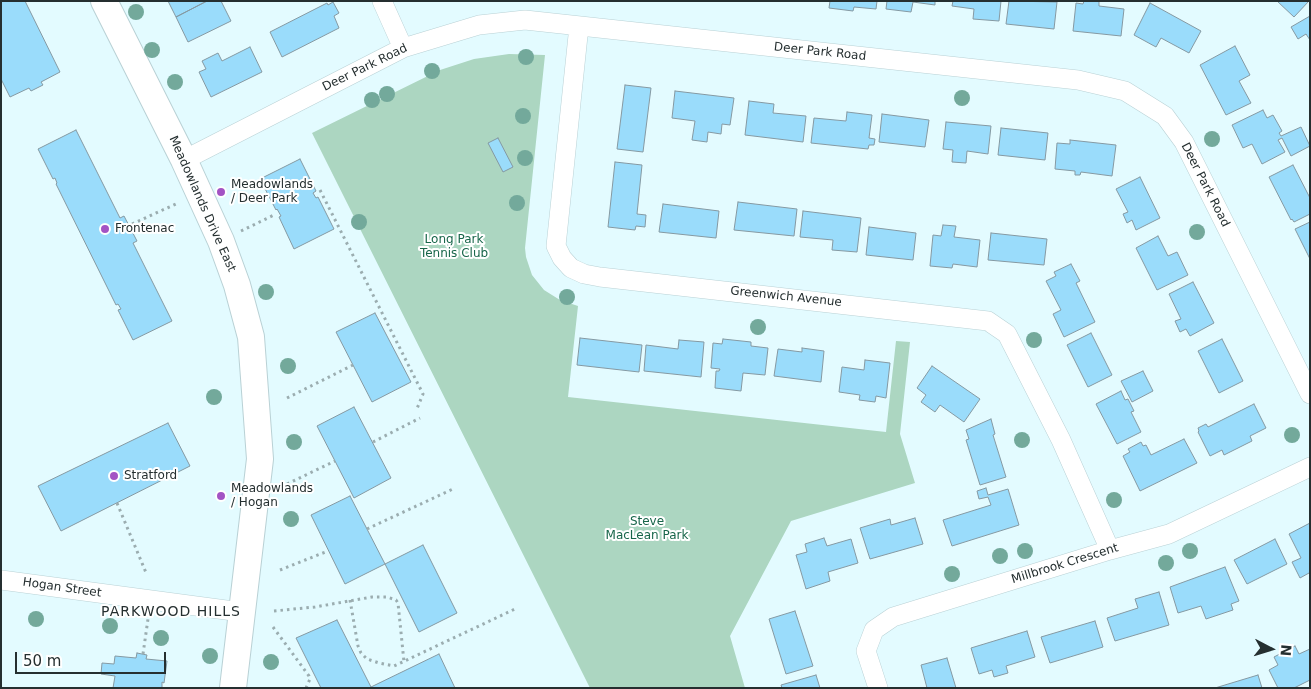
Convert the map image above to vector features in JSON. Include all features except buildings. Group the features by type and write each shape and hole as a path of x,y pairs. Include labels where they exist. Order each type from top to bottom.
{"main road":[{"name":"Meadowlands Drive East","path":"104,1 184,160 221,241 237,285 253,349 260,459 233,688"}],"street":[{"path":"382,1 403,48"},
{"name":"Deer Park Road","path":"184,160 403,48 479,25 524,20 1078,80 1125,91 1165,116 1184,142 1310,394"},
{"name":"Greenwich Avenue","path":"579,26 556,246 562,258 571,268 584,274 600,277 988,321 1007,334 1061,440 1110,550"},
{"name":"Millbrook Crescent","path":"878,688 866,651 874,630 894,617 1110,550 1169,534 1310,467"},
{"name":"Hogan Street","path":"1,580 241,612"}],"path":[{"path":"320,190 423,394 416,411"},
{"path":"132,224 179,202"},
{"path":"236,234 276,214"},
{"path":"287,398 353,366"},
{"path":"373,442 420,418"},
{"path":"287,484 335,461"},
{"path":"367,529 455,488"},
{"path":"117,503 146,575"},
{"path":"280,570 328,551"},
{"path":"274,612 350,600 381,597 396,600 404,662"},
{"path":"350,600 358,646 361,653 367,659 394,666 515,608"},
{"path":"143,654 151,601"},
{"path":"272,626 309,676 310,679 306,688"}],"green space":[{"name":"Steve MacLean Park","path":"509,54 545,55 525,248 532,275 544,290 560,300 578,306 568,397 886,432 896,341 910,342 900,434 915,483 791,521 730,636 745,688 590,688 312,133 440,70 474,59"}],"place":[{"name":"Meadowlands / Deer Park","path":"221,192"},
{"name":"Frontenac","path":"105,229"},
{"name":"Stratford","path":"114,476"},
{"name":"Meadowlands / Hogan","path":"221,496"}],"district":[{"name":"PARKWOOD HILLS","path":"171,612"}],"park label":[{"name":"Long Park Tennis Club","path":"454,247"}]}
